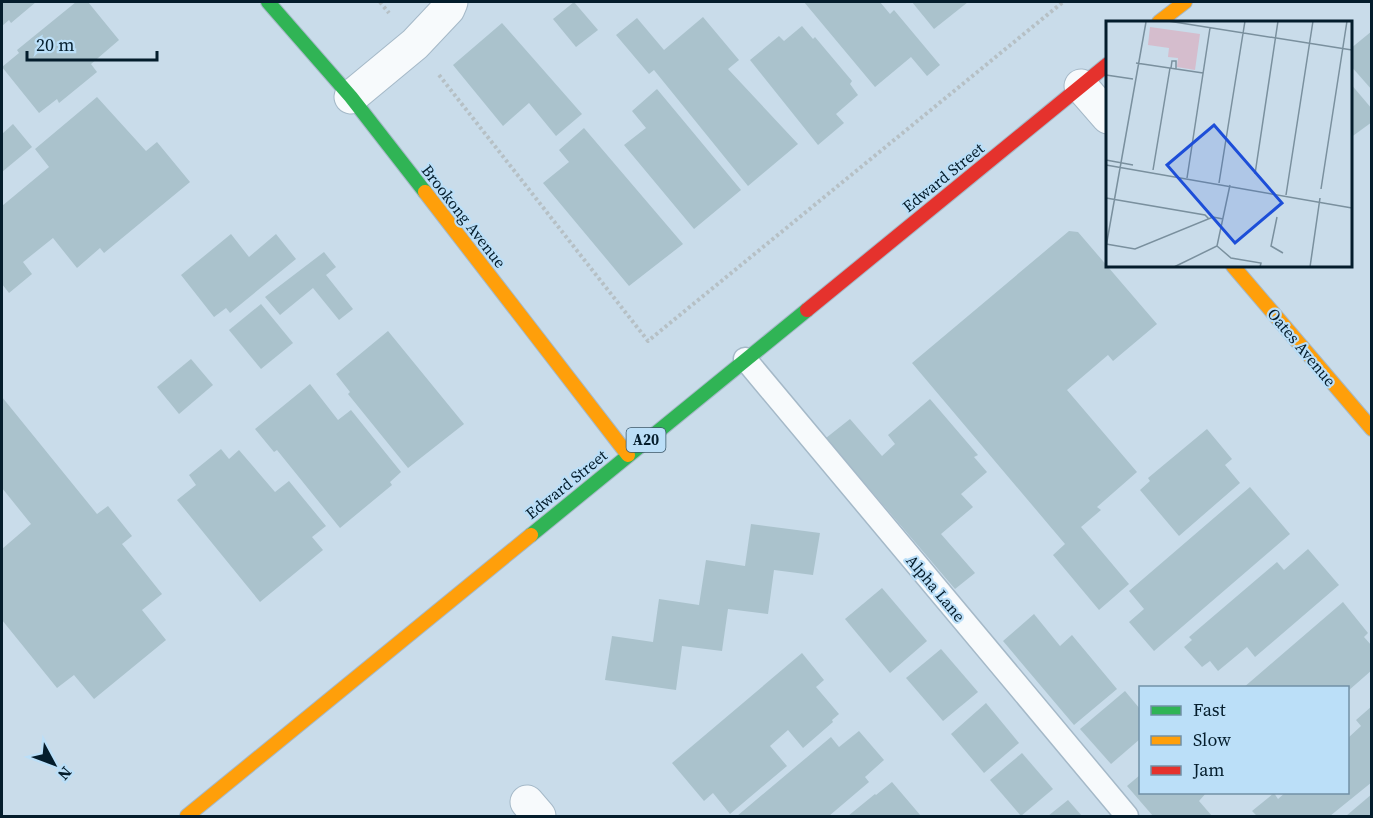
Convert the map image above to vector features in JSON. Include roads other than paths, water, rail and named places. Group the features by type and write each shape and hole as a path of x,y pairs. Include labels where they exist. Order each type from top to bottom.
{"main road":[{"name":"Brookong Avenue","path":"268,2 351,97 628,455"},
{"path":"1160,21 1184,2"},
{"name":"Edward Street","path":"187,816 1106,65"},
{"name":"Oates Avenue","path":"1234,267 1371,429"}],"street":[{"path":"351,97 414,44 448,9 451,2"},
{"path":"1081,86 1106,116"}],"lane":[{"name":"Alpha Lane","path":"745,359 1127,816"}]}
